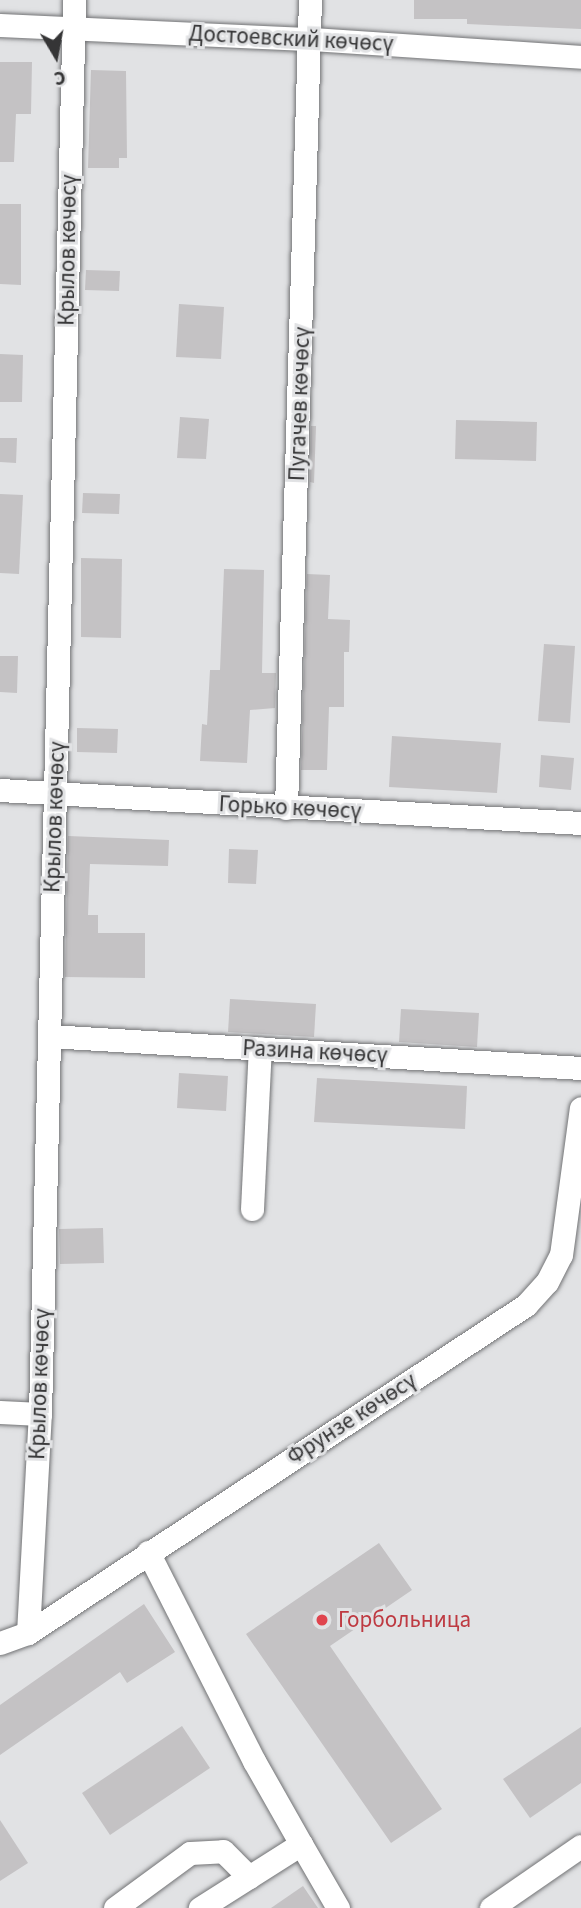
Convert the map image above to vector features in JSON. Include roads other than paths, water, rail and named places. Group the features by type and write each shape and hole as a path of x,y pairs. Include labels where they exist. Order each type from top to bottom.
{"street":[{"name":"Крылов көчөсү","path":"28,1633 40,1414 74,0"},
{"name":"Пугачев көчөсү","path":"286,808 312,39 310,0"},
{"name":"Достоевский көчөсү","path":"0,24 312,39 581,57"},
{"name":"Горько көчөсү","path":"0,790 581,823"},
{"name":"Разина көчөсү","path":"49,1036 581,1068"},
{"path":"252,1209 260,1048"},
{"name":"Фрунзе көчөсү","path":"0,1643 28,1633 526,1305 548,1282 561,1255 581,1108"},
{"path":"0,1412 40,1414"},
{"path":"148,1552 254,1762 338,1908"},
{"path":"200,1908 301,1844"},
{"path":"491,1908 581,1846"},
{"path":"115,1908 190,1853 223,1851 249,1877"}],"place":[{"name":"Горбольница","path":"322,1620"}]}
